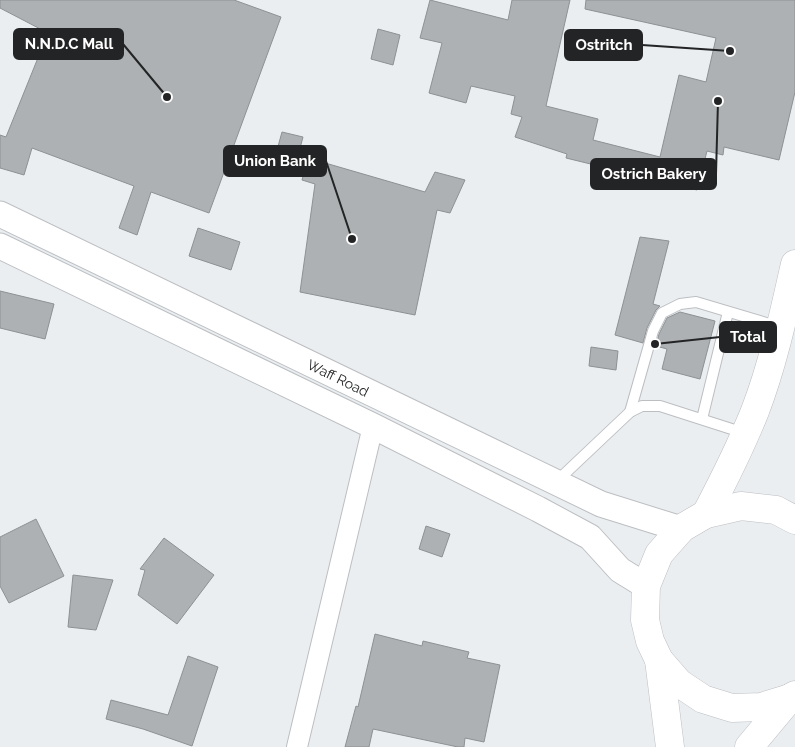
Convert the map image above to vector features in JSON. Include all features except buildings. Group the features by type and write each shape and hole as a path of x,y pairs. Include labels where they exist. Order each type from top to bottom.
{"main road":[{"path":"706,514 731,467 756,409 781,327 795,264"},
{"path":"792,697 761,707 732,708 703,699 679,683 659,660 650,641 645,620 646,586 659,554 681,529 706,514 741,506 776,510 795,520"},
{"path":"659,660 670,747"},
{"path":"748,747 792,697"}],"street":[{"name":"Waff Road","path":"0,214 601,504 681,529"},
{"name":"Waff Road","path":"0,246 373,426 538,509 590,537 620,570 646,586"},
{"path":"297,747 373,426"}],"lane":[{"path":"630,412 653,331 662,313 680,304 696,302 781,327"},
{"path":"702,419 728,312"},
{"path":"556,481 630,412 642,406 660,406 745,434"}],"place":[{"name":"Ostritch","path":"730,51"},
{"name":"N.N.D.C Mall","path":"167,97"},
{"name":"Ostrich Bakery","path":"718,101"},
{"name":"Union Bank","path":"352,239"},
{"name":"Total","path":"655,344"}]}
